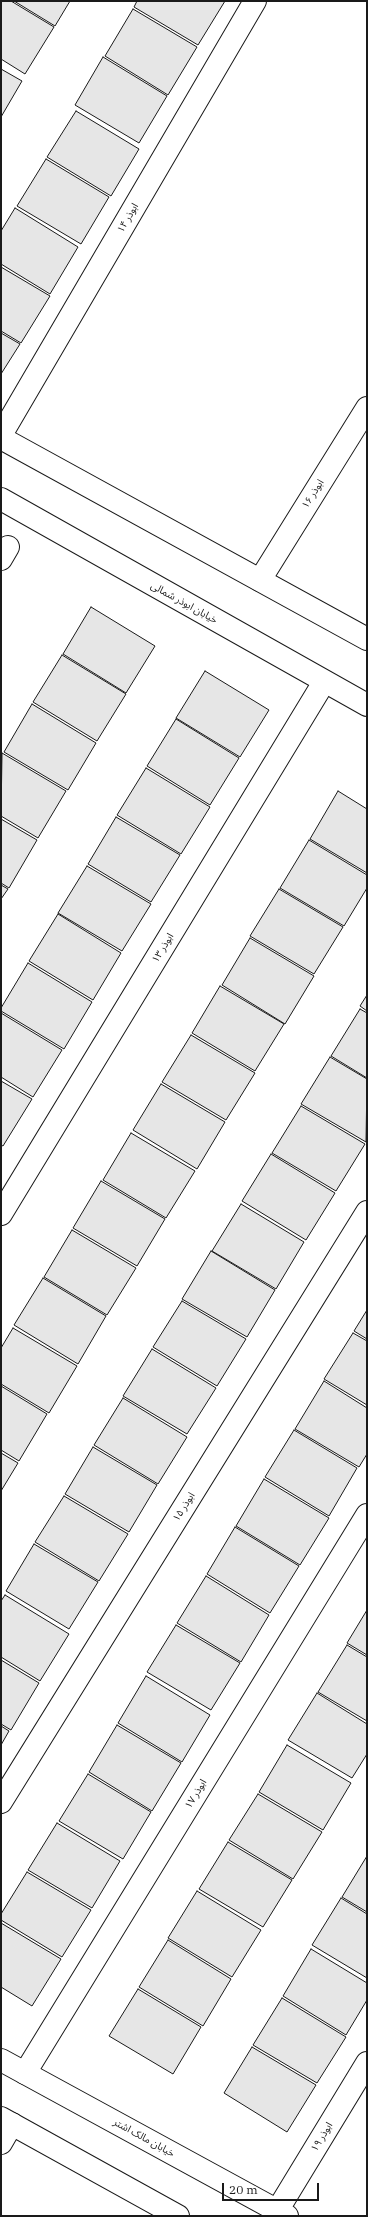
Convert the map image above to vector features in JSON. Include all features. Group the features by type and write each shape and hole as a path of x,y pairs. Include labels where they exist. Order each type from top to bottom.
{"street":[{"name":"ابوذر ۱۴","path":"1,435 256,1"},
{"name":"ابوذر ۱۶","path":"260,580 367,408"},
{"path":"1,438 367,639"},
{"name":"خیابان ابوذر شمالی","path":"1,499 367,705"},
{"name":"ابوذر ۱۳","path":"1,1214 324,682"},
{"name":"ابوذر ۱۵","path":"1,1802 367,1212"},
{"name":"ابوذر ۱۷","path":"25,2073 367,1515"},
{"name":"خیابان مالک اشتر","path":"1,2060 282,2213"},
{"name":"ابوذر ۱۹","path":"282,2213 367,2063"},
{"path":"1,2143 6,2121 178,2216"}],"building":[{"path":"1,1 11,1 54,27 25,74 1,59"},
{"path":"14,1 70,1 55,26"},
{"path":"137,1 225,1 198,45 134,7"},
{"path":"133,9 197,47 168,95 105,56"},
{"path":"103,57 167,96 139,143 75,105"},
{"path":"1,69 22,81 1,117"},
{"path":"76,111 139,149 111,196 47,157"},
{"path":"46,159 109,197 81,244 17,206"},
{"path":"15,208 78,247 50,294 1,264 1,231"},
{"path":"1,267 50,296 21,343 1,331"},
{"path":"1,333 20,344 1,374"},
{"path":"91,607 155,646 126,693 63,654"},
{"path":"62,655 126,694 97,741 33,702"},
{"path":"205,671 269,710 240,757 176,718"},
{"path":"32,704 96,743 68,790 4,752"},
{"path":"176,719 239,758 210,805 147,766"},
{"path":"2,753 66,791 38,838 1,816"},
{"path":"146,768 210,807 181,854 117,815"},
{"path":"338,791 367,809 367,873 310,839"},
{"path":"116,817 180,855 151,902 88,864"},
{"path":"1,819 37,840 9,888 1,883"},
{"path":"309,840 367,875 367,888 344,926 280,888"},
{"path":"87,866 151,904 122,951 58,913"},
{"path":"1,885 8,889 1,899"},
{"path":"279,889 343,927 314,974 250,936"},
{"path":"58,914 121,953 93,1000 29,961"},
{"path":"250,938 314,976 285,1024 222,985"},
{"path":"28,963 92,1002 64,1049 1,1011 1,1008"},
{"path":"220,986 284,1024 255,1071 192,1033"},
{"path":"367,995 367,1011 360,1006"},
{"path":"360,1009 367,1013 367,1078 331,1056"},
{"path":"1,1013 62,1050 33,1097 1,1077"},
{"path":"191,1035 255,1073 226,1120 162,1082"},
{"path":"330,1057 367,1079 366,1142 301,1104"},
{"path":"1,1081 32,1099 3,1146 1,1145"},
{"path":"161,1084 225,1122 197,1169 133,1130"},
{"path":"301,1106 365,1144 336,1191 272,1153"},
{"path":"131,1133 195,1171 166,1218 103,1180"},
{"path":"271,1154 335,1193 306,1240 242,1201"},
{"path":"101,1181 165,1219 137,1266 73,1228"},
{"path":"241,1204 304,1242 276,1289 212,1251"},
{"path":"72,1230 136,1268 107,1315 44,1277"},
{"path":"211,1251 275,1290 247,1337 182,1299"},
{"path":"43,1278 106,1316 78,1364 14,1325"},
{"path":"182,1301 246,1339 217,1386 153,1347"},
{"path":"367,1310 367,1339 354,1331"},
{"path":"13,1328 77,1366 49,1413 1,1384 1,1348"},
{"path":"353,1333 367,1341 367,1405 324,1379"},
{"path":"152,1349 216,1388 187,1434 123,1396"},
{"path":"324,1381 367,1408 367,1454 359,1467 295,1429"},
{"path":"1,1386 47,1414 19,1461 1,1450"},
{"path":"123,1398 187,1437 158,1484 94,1445"},
{"path":"294,1430 357,1468 329,1516 265,1477"},
{"path":"93,1447 157,1485 129,1532 65,1494"},
{"path":"1,1453 18,1463 1,1491"},
{"path":"264,1479 329,1518 300,1565 236,1526"},
{"path":"64,1496 128,1534 99,1581 35,1542"},
{"path":"235,1527 299,1566 270,1613 207,1574"},
{"path":"34,1544 98,1582 69,1629 6,1591"},
{"path":"206,1576 269,1615 241,1662 177,1623"},
{"path":"5,1595 69,1634 40,1681 1,1657 1,1601"},
{"path":"367,1610 367,1655 347,1643"},
{"path":"176,1625 240,1663 211,1710 147,1672"},
{"path":"347,1645 367,1657 367,1721 318,1692"},
{"path":"1,1660 39,1683 11,1730 1,1724"},
{"path":"146,1676 210,1715 182,1762 118,1723"},
{"path":"317,1693 367,1724 367,1754 352,1778 288,1740"},
{"path":"117,1725 181,1763 152,1811 89,1772"},
{"path":"1,1726 9,1731 1,1745"},
{"path":"287,1745 351,1783 323,1830 259,1792"},
{"path":"88,1774 151,1812 123,1859 59,1821"},
{"path":"258,1794 322,1832 293,1879 229,1840"},
{"path":"57,1823 120,1861 92,1908 28,1870"},
{"path":"228,1842 292,1880 263,1927 199,1889"},
{"path":"367,1856 367,1912 342,1897"},
{"path":"27,1872 91,1910 62,1957 1,1920 1,1914"},
{"path":"197,1891 261,1930 232,1977 168,1938"},
{"path":"341,1898 367,1914 367,1978 312,1945"},
{"path":"1,1923 61,1959 32,2006 1,1987"},
{"path":"168,1940 231,1979 203,2026 139,1987"},
{"path":"311,1949 367,1983 367,2000 346,2035 283,1996"},
{"path":"138,1989 201,2027 173,2074 109,2036"},
{"path":"282,1998 346,2037 317,2083 253,2045"},
{"path":"252,2047 316,2085 287,2132 224,2093"}]}
